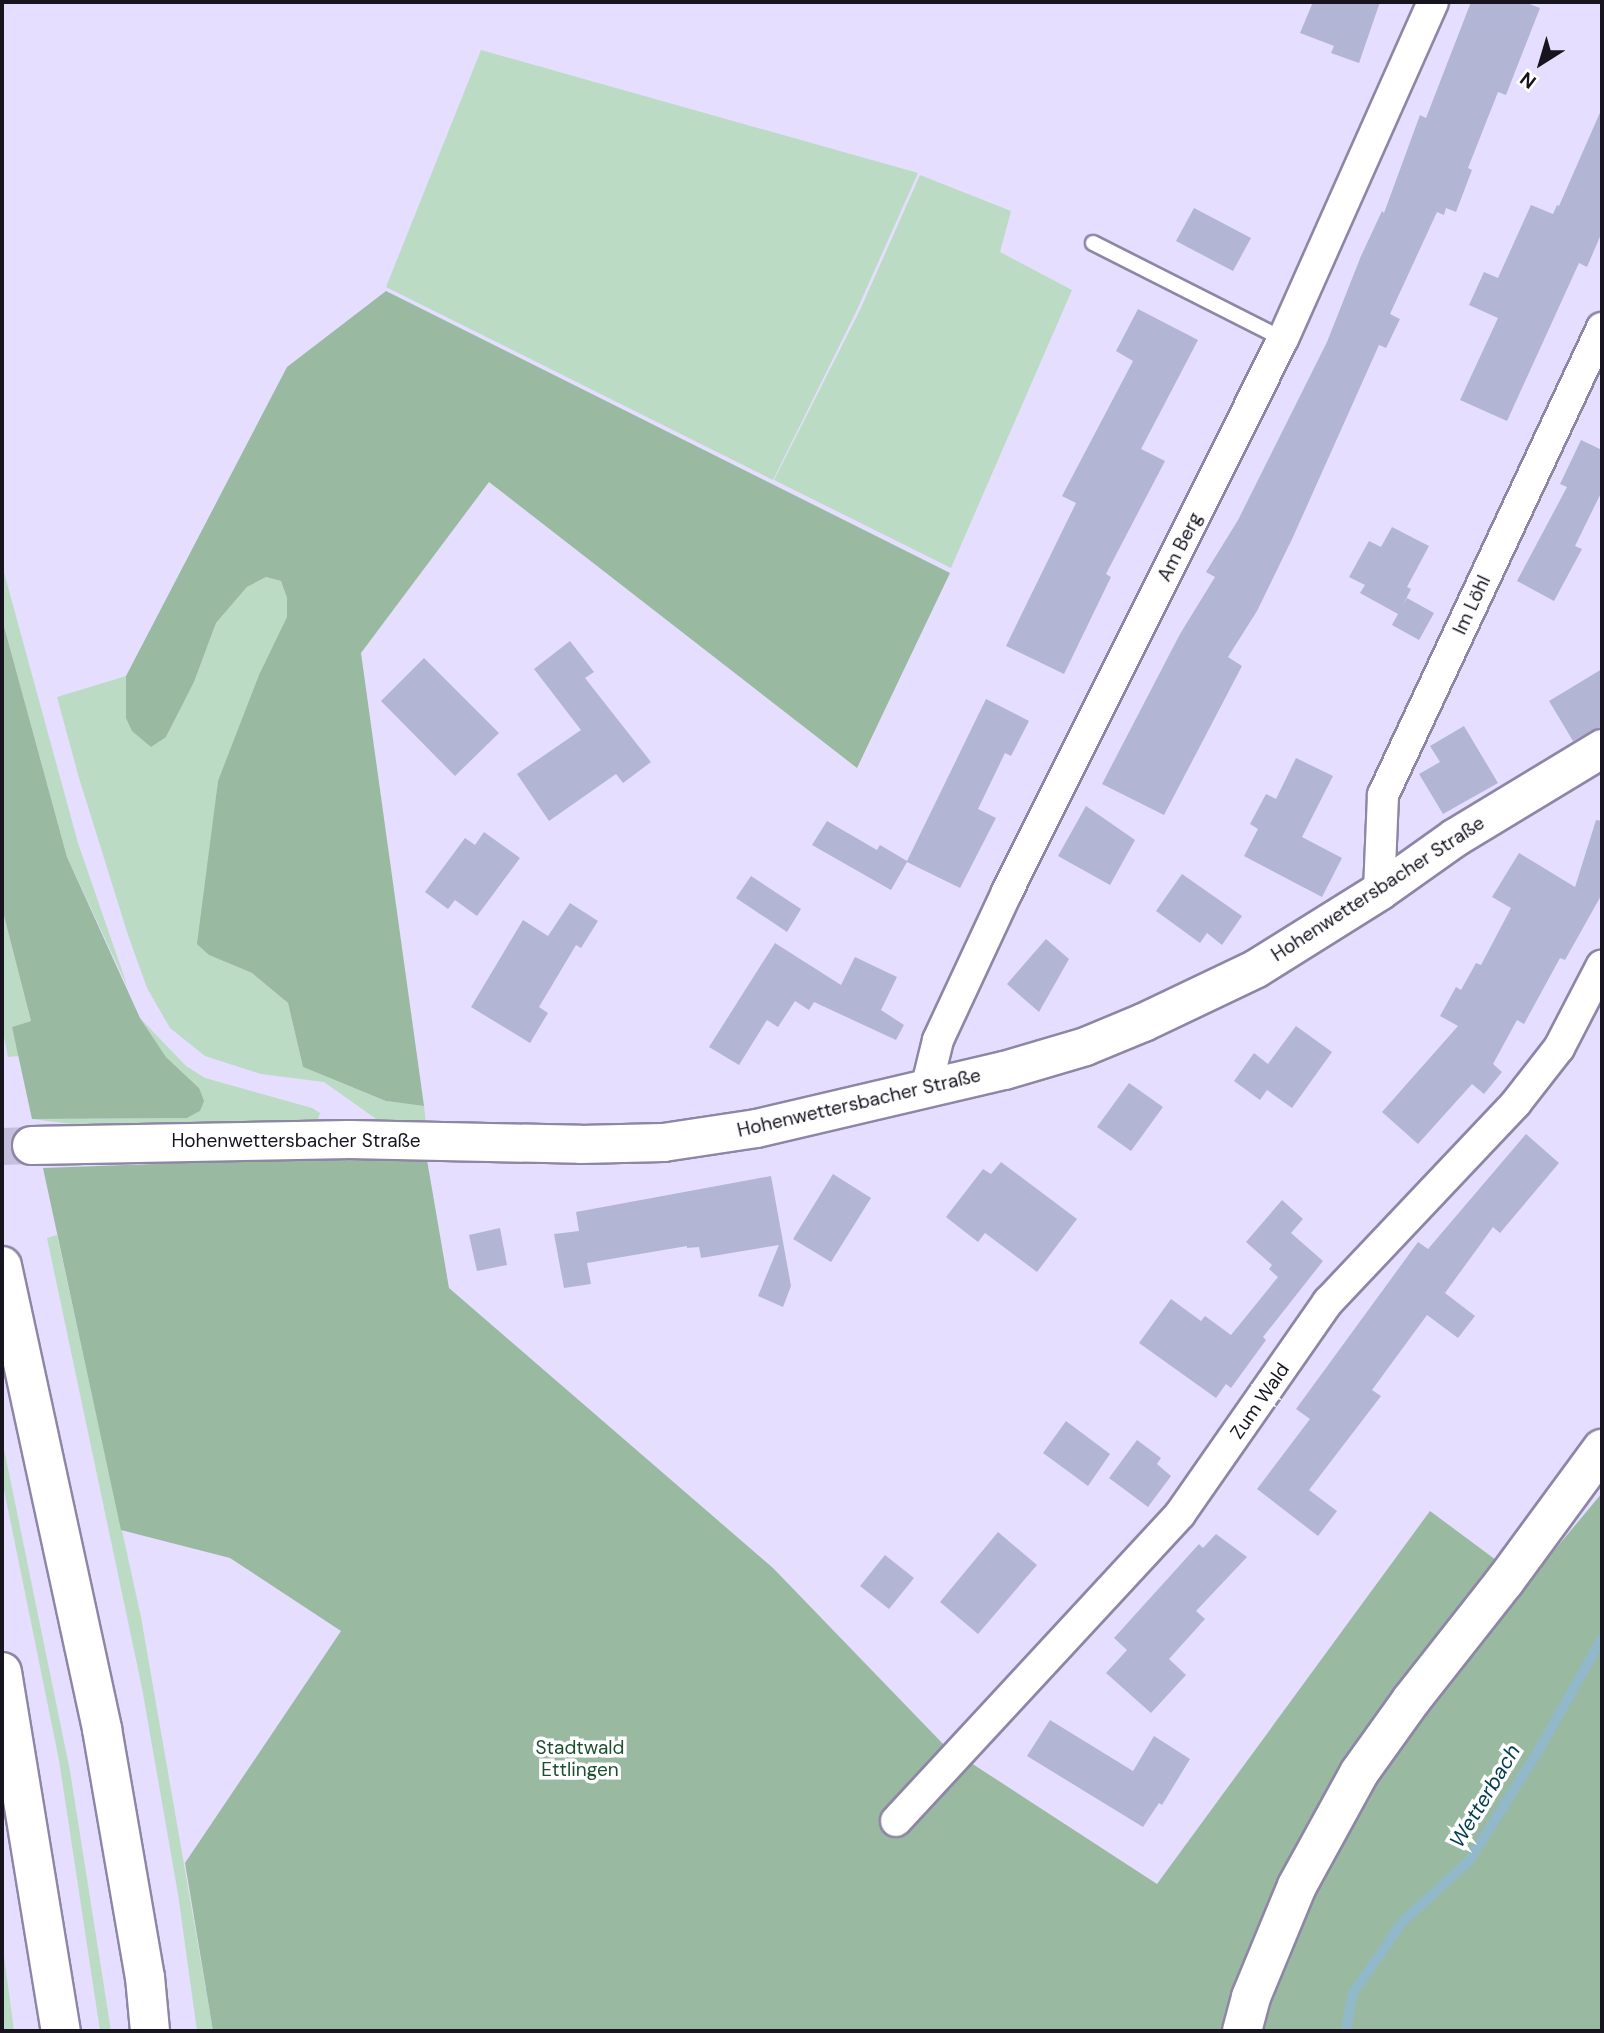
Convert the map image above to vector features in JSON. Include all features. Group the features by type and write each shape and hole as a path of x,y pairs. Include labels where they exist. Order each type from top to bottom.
{"main road":[{"path":"2,1266 102,1729 145,1977 150,2031"},
{"path":"1242,2031 1251,1997 1297,1886 1359,1773 1602,1449"},
{"path":"2,1672 61,2031"}],"street":[{"name":"Am Berg","path":"926,1089 938,1040 1007,891 1283,339 1433,2"},
{"name":"Im Löhl","path":"1379,891 1383,794 1602,328"},
{"name":"Hohenwettersbacher Straße","path":"32,1144 349,1139 580,1144 663,1142 757,1128 926,1089 1085,1046 1143,1022 1256,968 1379,891 1455,837 1602,748"},
{"name":"Zum Wald","path":"896,1821 1180,1514 1328,1302 1384,1239 1516,1103 1559,1048 1602,965"}],"lane":[{"path":"1093,243 1283,339"}],"green space":[{"path":"481,50 918,173 856,312 773,480 386,287"},
{"path":"920,175 1011,211 1000,252 1072,290 951,568 774,480 860,310"},
{"path":"386,291 950,573 857,768 489,482 361,653 424,1106 386,1101 303,1067 288,1003 252,973 209,955 197,944 218,781 259,675 287,617 287,598 281,581 266,577 247,587 216,623 194,682 166,737 151,747 132,731 126,718 126,676 287,367"},
{"path":"2,565 78,843 128,988 67,857 2,619"},
{"path":"266,577 281,581 287,598 287,617 218,781 209,855 209,955 252,973 288,1003 303,1067 386,1101 424,1106 426,1123 379,1121 324,1082 261,1074 205,1056 170,1028 147,988 79,778 57,697 126,676 126,718 166,737 194,682 216,623 247,587"},
{"path":"2,619 67,857 140,1018 166,1057 199,1088 204,1101 200,1111 187,1118 32,1119 12,1027 31,1021 2,908"},
{"path":"2,908 31,1021 12,1027 19,1056 8,1057 2,1027"},
{"path":"140,1018 186,1066 205,1078 312,1108 320,1113 317,1122 120,1130 32,1119 187,1118 200,1111 199,1088 166,1057"},
{"name":"Stadtwald Ettlingen","path":"426,1154 449,1288 773,1568 945,1746 1157,1884 1430,1511 1527,1583 1602,1493 1602,2031 213,2031 185,1863 341,1631 230,1558 121,1530 43,1168"},
{"path":"57,1235 141,1617 213,2031 197,2031 178,1894 142,1688 47,1238"},
{"path":"2,1439 70,1771 111,2031 100,2031 59,1760 2,1480"},
{"path":"2,1938 3,1948 14,2031 2,2031"}],"building":[{"path":"1313,2 1380,2 1359,63 1331,53 1334,46 1300,33"},
{"path":"1471,2 1524,2 1540,8 1506,95 1498,92 1468,168 1472,170 1456,212 1446,208 1444,215 1437,212 1390,314 1400,319 1386,348 1379,345 1293,537 1257,611 1228,657 1242,666 1164,815 1102,784 1180,634 1215,577 1206,572 1238,520 1327,342 1361,256 1382,211 1384,213 1420,115 1426,118"},
{"path":"1602,108 1602,232 1587,267 1579,263 1507,421 1460,400 1498,318 1469,305 1484,272 1498,278 1531,205 1553,214 1557,205 1559,206"},
{"path":"1194,208 1251,238 1233,271 1176,241"},
{"path":"1138,309 1198,340 1141,449 1165,461 1106,574 1111,577 1064,674 1006,646 1076,503 1062,496 1133,361 1116,351"},
{"path":"1581,440 1602,450 1602,491 1575,546 1582,549 1554,601 1517,581 1567,487 1560,484"},
{"path":"1392,527 1429,546 1407,587 1411,589 1402,607 1407,598 1434,613 1419,640 1392,625 1398,614 1360,593 1365,585 1349,577 1369,541 1381,547"},
{"path":"570,641 594,672 585,678 651,762 623,783 616,774 549,821 517,774 581,730 534,669"},
{"path":"424,658 499,733 455,776 381,701"},
{"path":"1602,669 1602,726 1573,741 1549,701"},
{"path":"986,699 1029,721 1011,756 1005,753 978,809 996,818 960,888 907,862 891,890 812,845 827,821 877,850 880,845 907,861"},
{"path":"1464,726 1498,783 1443,814 1419,774 1440,762 1430,746"},
{"path":"1296,758 1333,776 1302,837 1342,858 1322,897 1244,856 1258,829 1250,824 1266,794 1276,799"},
{"path":"1086,806 1135,840 1110,885 1058,856"},
{"path":"1596,820 1602,821 1602,894 1565,960 1560,958 1524,1024 1517,1020 1493,1064 1502,1072 1484,1094 1472,1084 1418,1144 1382,1112 1458,1026 1440,1016 1456,987 1461,990 1476,963 1481,965 1511,908 1492,897 1519,853 1575,887"},
{"path":"484,832 520,858 477,916 455,900 448,909 425,892 465,838 475,845"},
{"path":"1182,874 1242,916 1222,945 1207,933 1200,943 1156,911"},
{"path":"751,876 801,909 787,932 736,898"},
{"path":"570,903 598,921 581,948 576,945 539,1007 548,1013 530,1043 471,1007 523,920 548,936"},
{"path":"1046,939 1069,959 1039,1012 1007,984"},
{"path":"775,943 841,985 855,957 897,977 881,1010 904,1025 896,1040 814,1002 809,1010 795,1001 778,1027 767,1020 739,1065 709,1047"},
{"path":"1296,1026 1332,1052 1292,1108 1267,1090 1260,1100 1234,1081 1254,1053 1268,1064"},
{"path":"1129,1083 1163,1107 1131,1151 1097,1127"},
{"path":"1526,1134 1559,1163 1500,1233 1493,1227 1445,1293 1475,1316 1458,1338 1427,1315 1372,1390 1381,1396 1309,1490 1337,1511 1318,1536 1257,1489 1310,1419 1296,1409 1418,1242 1428,1249"},
{"path":"1001,1162 1077,1219 1037,1272 985,1233 978,1242 946,1217 983,1169 991,1174"},
{"path":"833,1174 871,1198 831,1262 793,1239"},
{"path":"771,1176 791,1286 783,1307 758,1296 779,1245 701,1258 699,1247 687,1246 587,1263 591,1284 564,1288 554,1234 579,1231 576,1212"},
{"path":"1282,1200 1303,1219 1291,1233 1323,1261 1263,1337 1266,1340 1231,1388 1226,1384 1216,1398 1139,1343 1171,1299 1201,1321 1205,1316 1231,1335 1278,1277 1269,1269 1272,1265 1246,1242"},
{"path":"500,1228 507,1265 477,1271 469,1235"},
{"path":"1066,1421 1110,1454 1088,1486 1043,1453"},
{"path":"1137,1440 1161,1458 1157,1464 1171,1476 1148,1507 1109,1478"},
{"path":"998,1532 1037,1565 978,1634 940,1602"},
{"path":"1216,1534 1247,1557 1196,1611 1205,1619 1169,1659 1186,1675 1151,1713 1106,1673 1127,1650 1114,1638 1199,1544 1203,1548"},
{"path":"885,1555 914,1578 889,1609 860,1586"},
{"path":"1050,1720 1133,1771 1154,1736 1190,1759 1162,1805 1159,1803 1143,1827 1027,1756"}],"waterway":[{"name":"Wetterbach","path":"1346,2031 1353,1993 1403,1921 1469,1861 1541,1746 1602,1638"}],"tunnel":[{"path":"2,1146 31,1145"}]}
